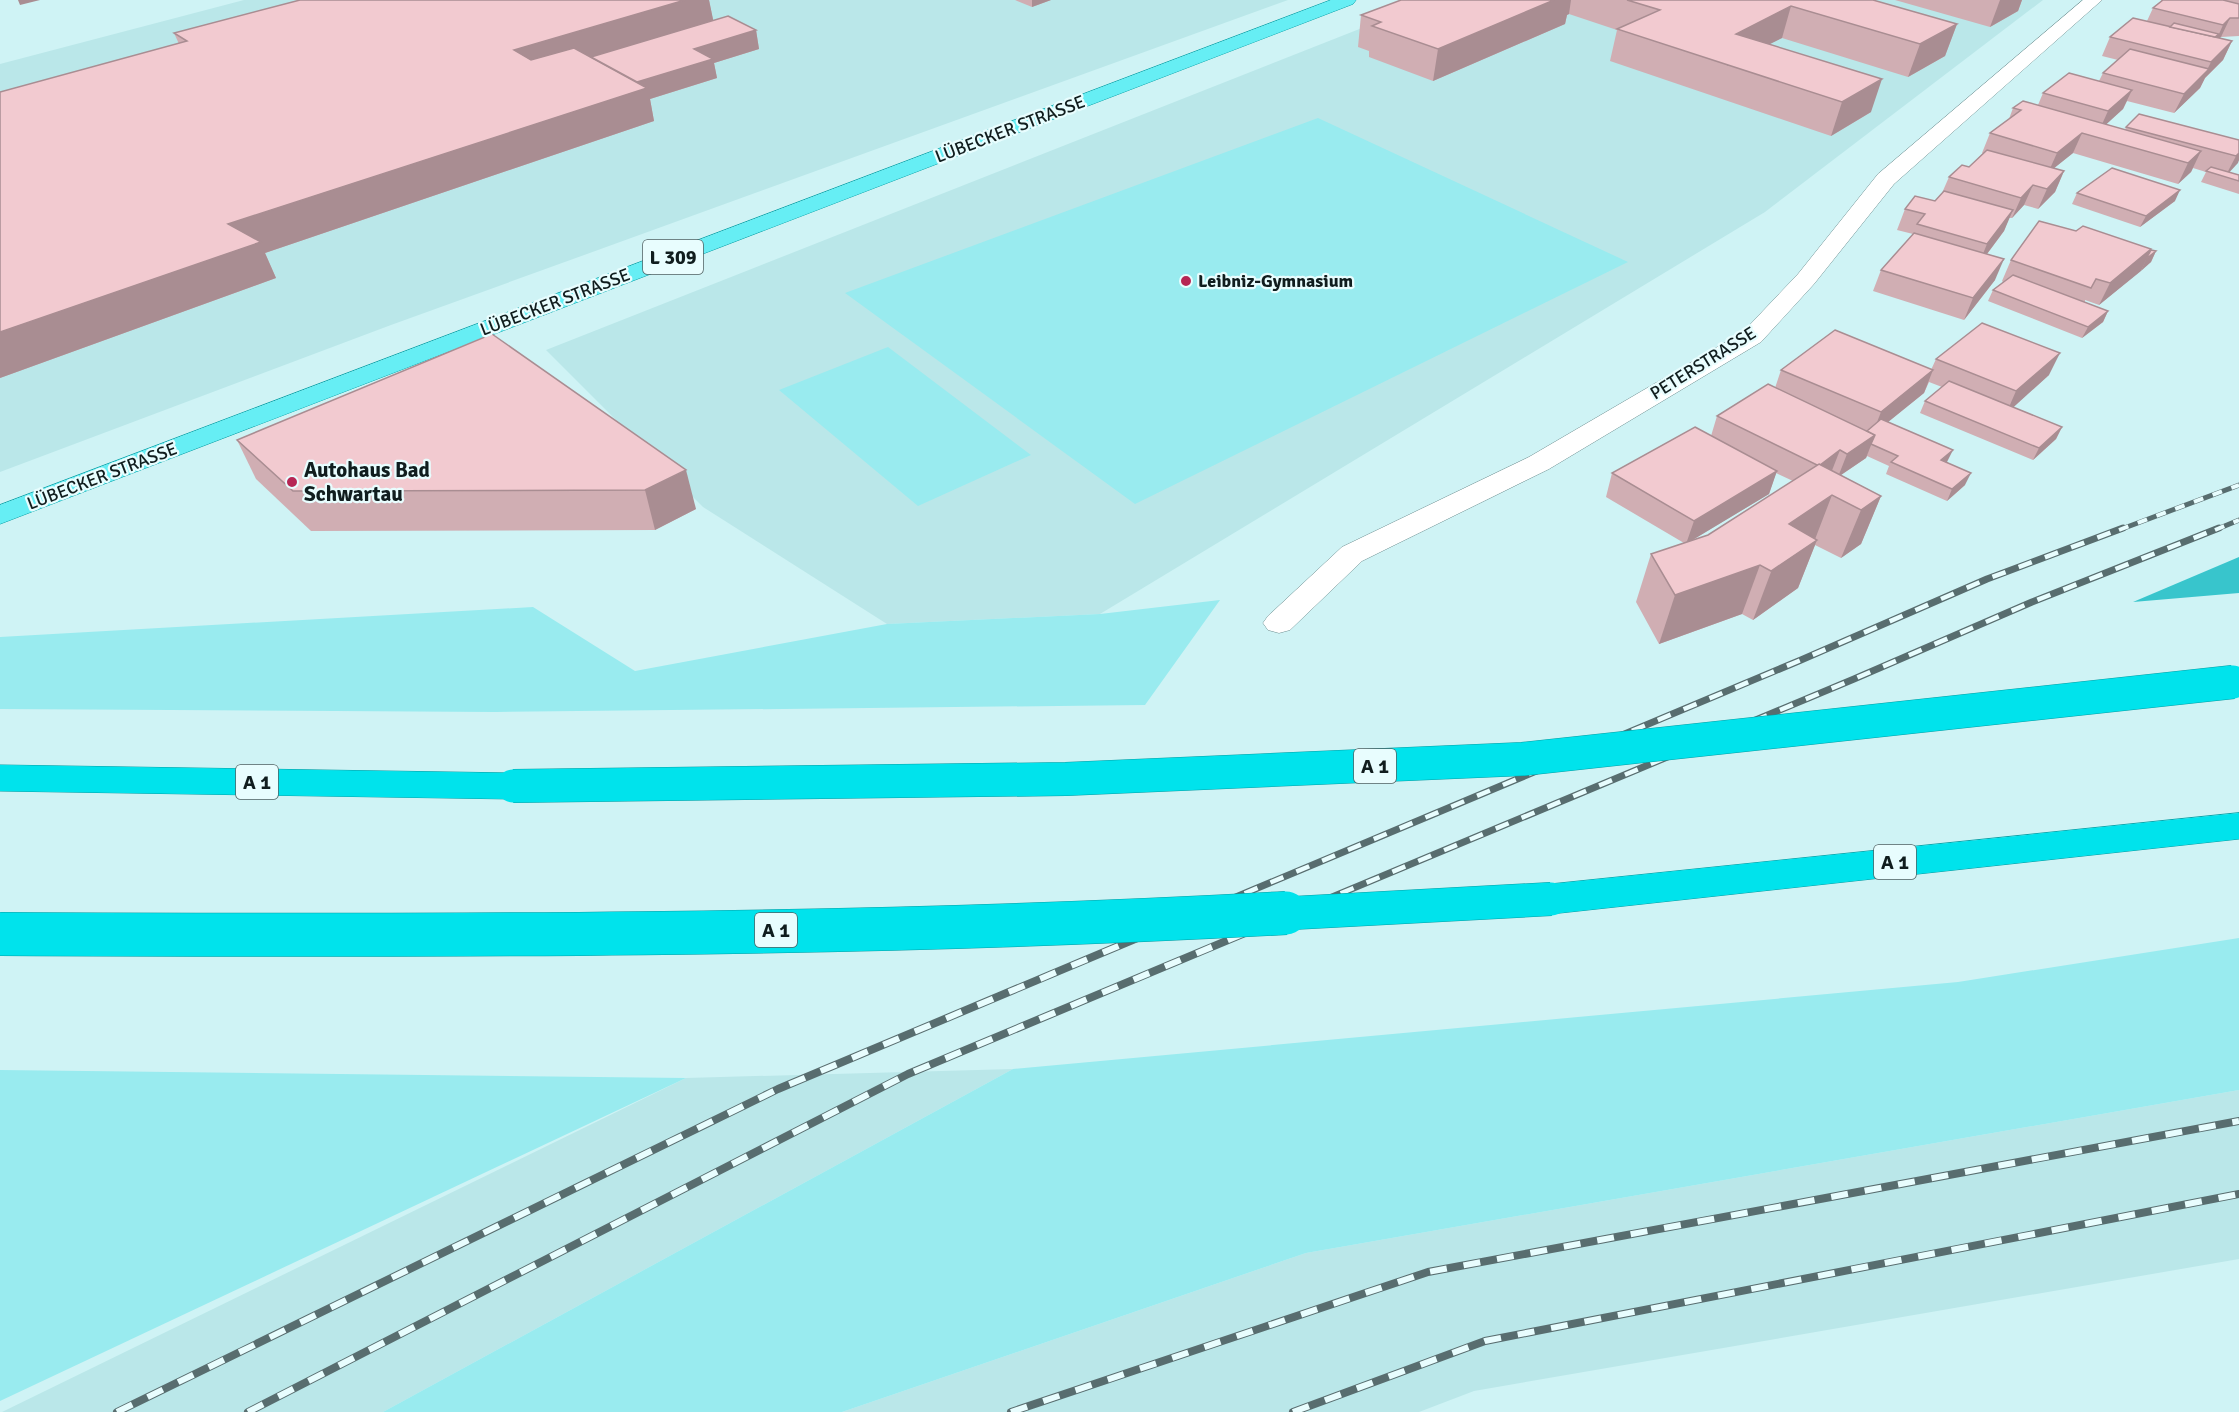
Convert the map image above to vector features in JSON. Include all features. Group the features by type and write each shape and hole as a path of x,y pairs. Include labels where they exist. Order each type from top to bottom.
{"highway":[{"name":"A 1","path":"0,778 513,786 1066,780 1523,759 2236,682"},
{"name":"A 1","path":"0,934 473,936 1089,924 1551,899 2239,825"}],"main road":[{"name":"LÜBECKER STRASSE","path":"0,515 1347,0"}],"street":[{"name":"PETERSTRASSE","path":"1279,623 1352,554 1539,463 1752,337 1806,279 1886,179 2093,0"}],"shaded area":[{"path":"244,0 1288,0 391,325 0,472 0,64"},
{"name":"Leibniz-Gymnasium","path":"1433,0 2043,0 1765,212 1100,614 887,624 703,507 546,350"},
{"path":"1318,118 1628,262 1135,504 845,293"},
{"path":"888,347 1031,455 918,506 779,390"},
{"path":"2239,557 2239,593 2133,602"},
{"path":"1220,600 1145,705 496,712 0,709 0,637 533,607 635,671 887,624 1100,614"},
{"path":"2239,938 2239,1090 1306,1253 842,1412 383,1412 1013,1069 1958,982"},
{"path":"1013,1069 383,1412 2,1412 686,1078"},
{"path":"0,1070 686,1078 0,1401"},
{"path":"2239,1090 2239,1259 1474,1391 1419,1412 842,1412 1306,1253"}],"building":[{"path":"300,0 685,0 514,50 531,60 574,48 647,88 228,224 261,242 0,332 0,92 187,41 174,33"},
{"path":"1401,0 1554,0 1438,49 1372,26 1381,22 1361,15"},
{"path":"1627,0 1873,0 1957,24 1920,44 1791,6 1736,34 1882,79 1842,102 1617,29 1660,10"},
{"path":"2163,0 2223,0 2239,4 2239,18 2230,18 2223,25 2153,8"},
{"path":"728,16 756,30 694,49 713,59 637,82 591,57"},
{"path":"2133,18 2232,41 2211,62 2110,37"},
{"path":"2174,23 2219,34 2215,37 2170,27"},
{"path":"2130,49 2209,69 2184,94 2103,73"},
{"path":"2069,73 2132,90 2108,111 2043,93"},
{"path":"2023,101 2201,151 2188,163 2082,133 2057,153 1990,133 2021,110 2013,108"},
{"path":"2139,114 2239,140 2239,153 2236,156 2126,127"},
{"path":"1987,150 2064,171 2047,189 2033,185 2021,198 1949,177 1962,165 1969,167"},
{"path":"2211,167 2239,175 2239,181 2206,171"},
{"path":"2112,168 2180,190 2146,216 2077,193"},
{"path":"1944,191 2013,210 1987,244 1917,224 1925,214 1905,209 1915,196 1935,201"},
{"path":"2039,221 2076,231 2083,226 2151,249 2110,283 2096,279 2091,288 2011,260"},
{"path":"1914,233 2004,259 1973,298 1881,270"},
{"path":"2151,250 2156,251 2146,259"},
{"path":"2013,275 2108,311 2088,327 1993,290"},
{"path":"1982,323 2060,353 2016,391 1936,359"},
{"path":"1835,330 1933,370 1881,412 1781,370"},
{"path":"492,334 686,470 645,490 293,491 237,440"},
{"path":"1949,381 2062,427 2039,448 1925,401"},
{"path":"1768,384 1875,435 1847,454 1840,450 1817,465 1717,416"},
{"path":"1881,419 1953,450 1941,460 1971,473 1952,489 1891,462 1898,456 1871,444 1875,435 1867,431"},
{"path":"1695,427 1777,471 1694,521 1612,473"},
{"path":"1819,464 1881,496 1861,510 1832,495 1789,524 1817,540 1771,571 1760,565 1675,595 1651,554 1708,535"}],"railway":[{"path":"2119,530 2239,485"},
{"path":"2215,530 2239,520"},
{"path":"1193,915 1801,660 1987,579 2123,528"},
{"path":"1289,915 1854,679 2032,602 2219,528"},
{"path":"117,1412 778,1089 1197,913"},
{"path":"248,1412 908,1074 1293,913"},
{"path":"1011,1412 1428,1272 2239,1121"},
{"path":"1293,1412 1485,1341 2239,1194"}],"place":[{"name":"Leibniz-Gymnasium","path":"1186,281"},
{"name":"Autohaus Bad Schwartau","path":"292,482"}]}
